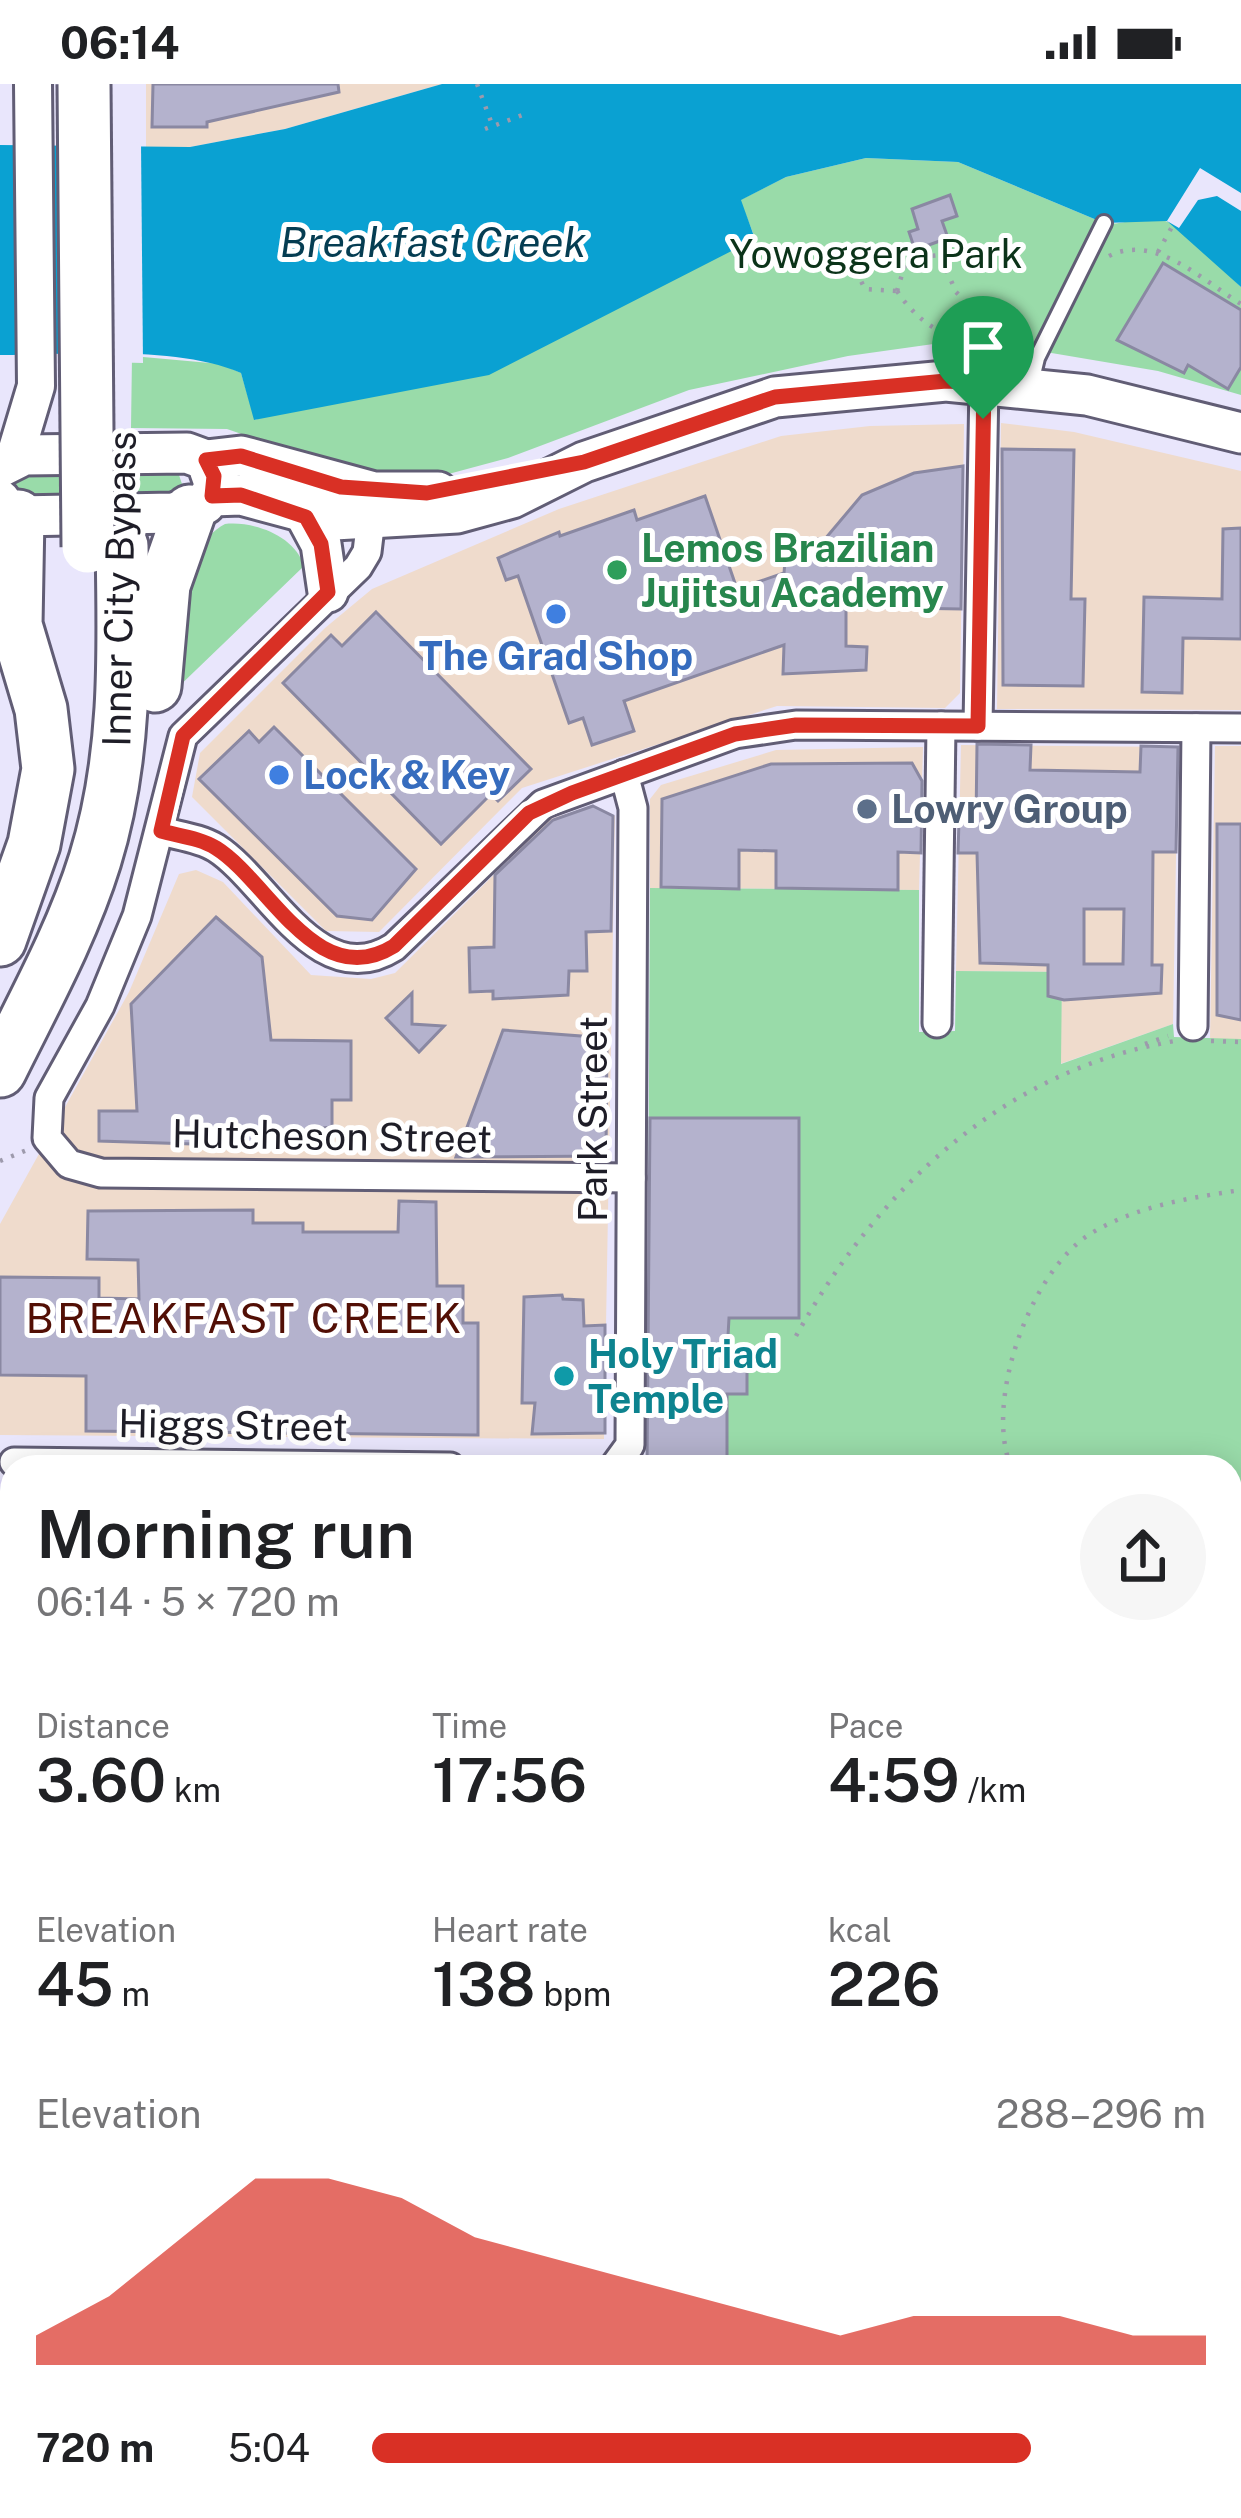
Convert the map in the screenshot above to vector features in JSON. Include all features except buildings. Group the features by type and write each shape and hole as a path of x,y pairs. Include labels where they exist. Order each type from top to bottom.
{"highway":[{"name":"Inner City Bypass","path":"84,84 105,546"},
{"name":"Inner City Bypass","path":"0,1071 79,783 105,546 118,84"},
{"path":"21,995 72,973 123,867 151,742 164,586 203,489"},
{"path":"0,940 34,844 48,769 41,709 16,625 6,509"}],"main road":[{"path":"6,509 203,489 241,495 306,517 373,506 488,505 584,462 775,397 878,386 978,364 1030,387 1146,407 1241,433"},
{"path":"7,462 69,455 188,453 203,489"},
{"path":"203,489 241,456 373,506"},
{"path":"306,517 321,544 328,592"}],"street":[{"path":"7,462 36,386 33,84"},
{"path":"978,364 978,726"},
{"path":"36,386 69,455"},
{"path":"43,1142 46,1106 120,962 161,831 183,736 363,560 373,506"},
{"path":"937,1023 940,726"},
{"path":"161,831 214,847 317,946 375,955 394,946 529,813 735,734 776,728 940,726 1241,728"},
{"path":"1186,1036 1196,728"},
{"name":"Park Street","path":"624,774 633,808 630,1445 624,1455"},
{"name":"Hutcheson Street","path":"43,1142 69,1164 101,1172 631,1178"}],"lane":[{"path":"1030,387 1056,317 1104,223"}],"path":[{"path":"477,84 489,128 525,115"},
{"path":"1158,252 1173,224"},
{"path":"1129,246 1158,252 1241,304"},
{"path":"974,309 956,292 940,255 929,252 907,258 897,291 912,314 978,364"},
{"path":"856,271 866,289 897,291"},
{"path":"796,1336 836,1265 892,1195 1021,1097 1134,1048 1186,1036 1241,1042"},
{"path":"0,1161 43,1142"},
{"path":"1006,1455 1006,1374 1035,1298 1087,1236 1158,1203 1241,1190"}],"shaded area":[{"path":"146,84 442,84 285,129 190,147 146,149"},
{"path":"1001,423 1074,432 1241,471 1241,710 997,709"},
{"path":"964,424 960,693 945,708 777,706 522,788 379,932 326,931 192,797 200,753 325,628 372,589 559,509 781,436 870,426"},
{"path":"961,745 1178,747 1173,1024 1060,1064 1062,972 956,971"},
{"path":"1215,746 1241,746 1241,1039 1210,1039"},
{"path":"923,747 919,890 650,888 650,799 661,785 776,750"},
{"path":"593,806 615,816 604,1439 0,1435 0,1224 129,992 179,874 196,870 223,882 311,975 371,979 395,973 550,819"}],"green space":[{"name":"Yowoggera Park","path":"866,158 958,162 1104,223 1151,218 1176,226 1241,287 1241,395 1158,371 969,339 848,356 689,390 508,458 441,476 359,474 227,429 131,428 132,356 221,364 241,373 255,420 755,238 740,200 786,177"},
{"path":"178,472 182,484 174,493 27,498 13,488 21,474"},
{"path":"225,524 272,533 292,546 304,566 170,695 188,576 209,537"},
{"path":"650,888 919,890 919,1032 955,1031 956,971 1062,972 1061,1064 1173,1024 1174,1037 1241,1039 1241,1455 647,1455"}],"water":[{"name":"Breakfast Creek","path":"442,84 1241,84 1241,287 1167,221 1104,223 958,162 866,158 786,177 741,200 755,239 489,375 254,420 241,373 215,364 155,355 0,355 0,145 190,147 285,129"}],"pier":[{"path":"62,141 141,143 143,363 64,361"},
{"path":"1200,168 1241,193 1241,211 1217,196 1198,200 1179,228 1167,221"}],"place":[{"name":"Lemos Brazilian Jujitsu Academy","path":"617,570"},
{"name":"The Grad Shop","path":"556,614"},
{"name":"Lock & Key","path":"279,775"},
{"name":"Lowry Group","path":"867,809"},
{"name":"Holy Triad Temple","path":"564,1376"}],"district":[{"name":"BREAKFAST CREEK","path":"245,1317"}],"route":[{"path":"946,381 984,383 983,419 978,726 796,725 735,734 543,804 394,946 375,955 332,952 317,946 214,847 161,831 173,763 183,736 328,592 321,544 306,517 241,495 212,496 214,476 206,460 241,456 341,487 427,493 584,462 747,405 802,393 946,381"}]}
